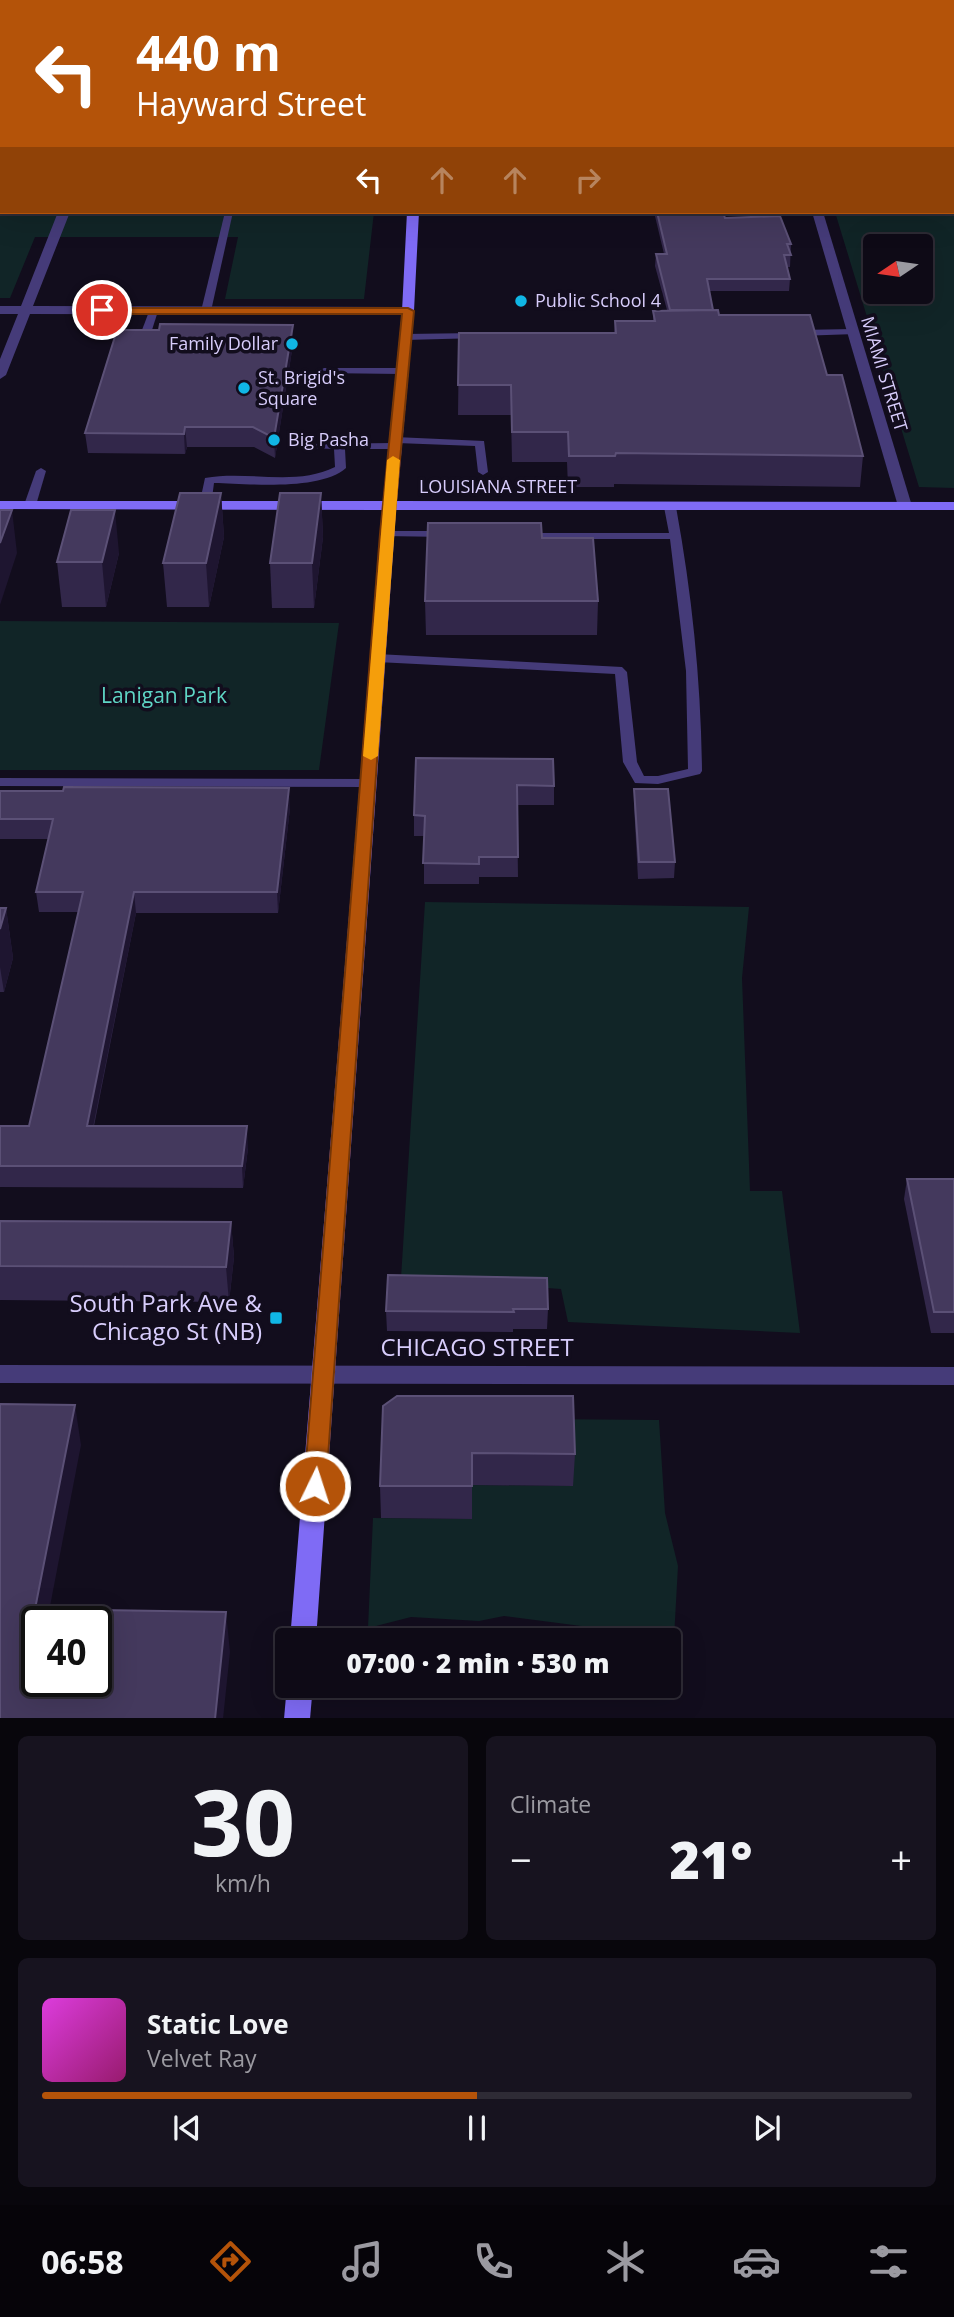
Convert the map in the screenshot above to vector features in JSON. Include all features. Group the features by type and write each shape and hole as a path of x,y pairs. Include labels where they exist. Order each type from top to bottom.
{"street":[{"path":"0,375 5,349 25,310 63,214"},
{"path":"304,1628 389,506 408,311 413,214"},
{"name":"MIAMI STREET","path":"818,214 905,506"},
{"path":"0,310 408,311"},
{"name":"LOUISIANA STREET","path":"0,505 954,506"},
{"name":"CHICAGO STREET","path":"0,1374 954,1376"},
{"path":"297,1718 299,1698"}],"lane":[{"path":"206,311 229,214"},
{"path":"147,330 153,311"},
{"path":"782,333 853,332"},
{"path":"405,337 494,336"},
{"path":"324,371 401,371"},
{"path":"313,446 480,443 483,472"},
{"path":"205,506 209,480 316,478 336,472 341,468 339,446"},
{"path":"30,505 41,471"},
{"path":"377,658 618,670 621,672 630,762 640,780 657,780 695,771 695,727 683,576 670,507"},
{"path":"387,534 458,535"},
{"path":"510,536 676,536"},
{"path":"0,782 369,782"}],"green space":[{"path":"0,214 374,214 364,299 225,299 238,237 35,237 10,298 0,298"},
{"path":"836,214 954,214 954,488 919,487 863,304 933,304 933,234 863,234 863,304"},
{"name":"Lanigan Park","path":"0,621 339,623 319,770 0,770"},
{"path":"425,902 749,907 742,978 750,1191 782,1191 800,1333 568,1322 561,1289 401,1278"},
{"path":"535,1419 659,1420 665,1513 678,1566 675,1628 592,1628 504,1616 479,1621 411,1617 368,1628 373,1518 472,1519 472,1485 573,1486"}],"building":[{"path":"657,214 724,214 725,218 780,216 791,244 787,244 791,255 784,255 790,279 707,279 713,310 670,310 656,254 667,254"},
{"path":"718,310 719,315 810,315 827,375 842,375 863,456 616,453 615,456 569,456 568,432 512,432 511,385 458,385 459,333 616,333 615,321 655,321 653,311"},
{"path":"160,324 293,325 274,438 253,427 185,427 184,434 85,433 117,330 159,330"},
{"path":"180,493 221,493 206,563 163,563"},
{"path":"280,493 321,493 312,563 270,563"},
{"path":"0,510 12,510 0,543"},
{"path":"71,510 115,510 102,562 57,562"},
{"path":"428,523 541,523 542,538 593,538 598,601 425,601"},
{"path":"416,758 553,759 554,786 517,785 518,857 479,857 479,864 423,863 425,816 414,815"},
{"path":"64,787 289,788 277,892 134,892 87,1126 247,1126 242,1166 0,1166 0,1126 29,1126 83,892 36,892 53,819 0,819 0,791 63,791"},
{"path":"634,789 668,789 675,862 639,862"},
{"path":"0,908 6,908 0,929"},
{"path":"907,1179 954,1179 954,1312 934,1312"},
{"path":"0,1221 231,1222 226,1267 0,1266"},
{"path":"388,1275 547,1278 548,1309 513,1309 514,1312 386,1311"},
{"path":"397,1396 573,1396 575,1454 472,1453 472,1486 380,1486 383,1406"},
{"path":"0,1404 75,1405 36,1606 21,1606 21,1697 112,1697 112,1610 226,1612 215,1718 0,1718"}],"slow traffic":[{"path":"371,756 393,460"}],"place":[{"name":"Public School 4","path":"521,301"},
{"name":"Family Dollar","path":"292,344"},
{"name":"St. Brigid's Square","path":"244,388"},
{"name":"Big Pasha","path":"274,440"},
{"name":"South Park Ave & Chicago St (NB)","path":"276,1318"}],"route":[{"path":"102,310 408,311 387,534 315,1486"}]}
